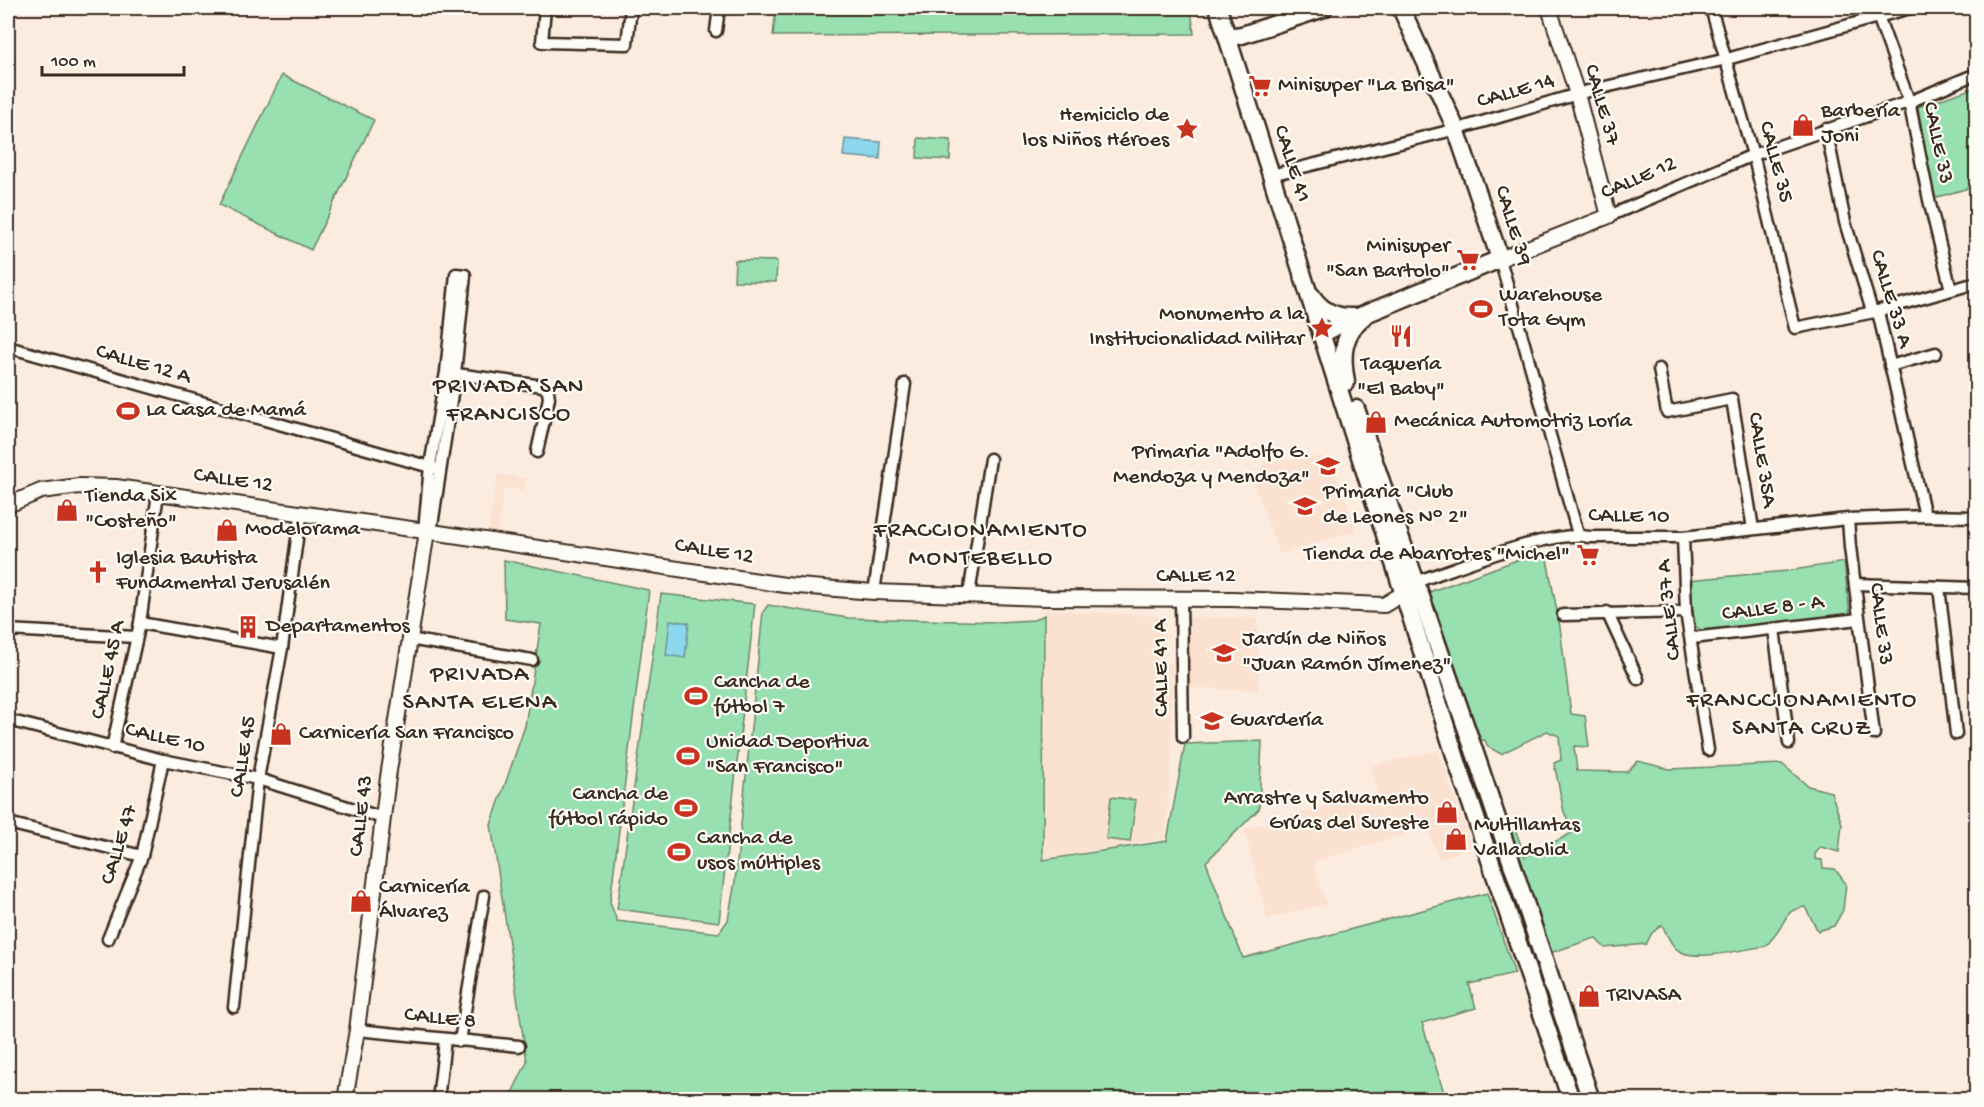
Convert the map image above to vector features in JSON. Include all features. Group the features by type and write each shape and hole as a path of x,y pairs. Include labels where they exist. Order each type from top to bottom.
{"main road":[{"name":"CALLE 41","path":"1218,8 1322,334 1410,590"},
{"path":"1228,37 1242,35 1324,8"},
{"name":"CALLE 39","path":"1401,8 1456,129 1500,259"},
{"name":"CALLE 12","path":"1322,334 1341,324 1500,259"},
{"path":"1307,286 1319,306 1333,314 1346,317 1364,316"},
{"path":"1364,316 1354,324 1345,340 1342,360 1346,382 1410,590 1459,768 1571,1100"},
{"path":"1410,590 1478,762 1591,1100"},
{"path":"1459,768 1478,762"}],"street":[{"path":"545,8 542,42 627,44 631,8"},
{"path":"716,30 719,8"},
{"name":"CALLE 37","path":"1549,8 1577,94 1610,216"},
{"name":"CALLE 35","path":"1711,8 1753,155 1795,328 1874,312"},
{"name":"CALLE 14","path":"1271,175 1456,129 1577,94 1727,59 1877,13 1910,8"},
{"name":"CALLE 33","path":"1877,13 1909,101 1929,200 1951,290"},
{"name":"CALLE 12","path":"1500,259 1610,216 1753,155 1909,101 1977,74"},
{"name":"CALLE 33 A","path":"1826,129 1845,222 1874,312 1879,316 1925,516"},
{"name":"CALLE 39","path":"1500,259 1578,534"},
{"path":"427,533 465,274 456,274 450,373"},
{"path":"1874,312 1977,283"},
{"name":"CALLE 12 A","path":"8,347 435,468"},
{"path":"1890,366 1936,353"},
{"name":"CALLE 35A","path":"1659,369 1667,412 1732,399 1753,529"},
{"path":"450,373 543,386 548,391 549,398 537,452"},
{"path":"874,592 905,384"},
{"path":"969,595 990,459"},
{"name":"CALLE 12","path":"8,505 41,491 79,486 116,487 764,583 874,592 1052,598 1232,599 1384,605 1410,590"},
{"name":"CALLE 45 A","path":"112,748 140,623 158,493"},
{"name":"CALLE 45","path":"234,1007 258,779 282,648 302,514"},
{"name":"CALLE 10","path":"1410,590 1424,579 1517,548 1578,534 1589,537 1683,537 1848,519 1925,516 1977,517"},
{"name":"CALLE 33","path":"1848,519 1874,734"},
{"name":"CALLE 43","path":"345,1100 357,1030 383,818 427,533"},
{"name":"CALLE 37 A","path":"1683,537 1686,612 1692,638 1708,750"},
{"path":"1855,584 1977,588"},
{"path":"1939,587 1956,734"},
{"name":"CALLE 41 A","path":"1181,599 1183,737"},
{"path":"1563,615 1607,612 1686,612"},
{"path":"1607,612 1638,679"},
{"name":"CALLE 8 - A","path":"1692,638 1859,619"},
{"path":"140,623 282,648"},
{"path":"1774,629 1789,743"},
{"path":"8,630 136,637"},
{"path":"409,639 532,660"},
{"name":"CALLE 10","path":"8,720 112,748 258,779 383,818"},
{"name":"CALLE 47","path":"108,939 142,856 163,760"},
{"path":"8,823 142,856"},
{"path":"460,1041 484,896"},
{"name":"CALLE 8","path":"357,1030 519,1046"},
{"path":"438,1100 445,1040"}],"shaded area":[{"name":"Primaria \"Club de Leones N° 2\"","path":"1329,456 1357,531 1279,554 1253,482 1264,462"},
{"path":"498,474 526,479 524,491 504,488 497,533 488,532"},
{"path":"1045,610 1165,616 1164,663 1172,664 1171,768 1165,839 1045,858"},
{"name":"Jardín de Niños \"Juan Ramón Jímenez\"","path":"1189,617 1258,618 1258,690 1190,688"},
{"path":"1438,750 1472,845 1439,860 1427,828 1313,862 1326,904 1267,919 1244,829 1377,791 1371,766"}],"green space":[{"path":"776,8 1191,8 1194,34 773,36"},
{"path":"282,75 374,120 311,250 219,205"},
{"path":"1976,87 1976,186 1934,198 1918,107"},
{"path":"918,138 951,140 950,160 917,158"},
{"path":"735,260 777,261 776,282 734,281"},
{"path":"1546,554 1560,627 1571,714 1585,716 1589,747 1574,746 1577,771 1627,772 1638,761 1669,769 1782,764 1808,786 1831,792 1842,824 1839,852 1821,847 1815,854 1815,859 1822,860 1823,868 1835,869 1846,884 1843,910 1834,926 1818,931 1805,907 1790,912 1766,946 1734,952 1699,955 1681,952 1670,940 1662,925 1652,933 1646,944 1605,948 1595,938 1547,954 1505,828 1513,823 1525,857 1574,832 1564,812 1554,763 1561,760 1559,736 1547,731 1501,754 1488,747 1485,740 1476,741 1433,619 1438,614 1429,592 1517,560"},
{"path":"504,560 649,590 610,902 617,921 719,933 728,920 735,882 763,612 768,605 848,618 997,622 1034,620 1044,615 1043,860 1167,841 1185,744 1262,741 1259,809 1206,862 1243,958 1487,893 1515,974 1469,984 1476,1008 1422,1023 1446,1099 509,1099 527,1062 491,825 525,726 541,624 505,619"},
{"path":"1844,562 1850,616 1701,630 1695,626 1688,580 1787,571"},
{"name":"Unidad Deportiva \"San Francisco\"","path":"661,594 755,604 719,922 617,909"},
{"path":"1111,797 1136,800 1130,842 1106,839"}],"water":[{"path":"845,139 881,142 880,159 843,156"},
{"path":"670,620 689,623 685,658 666,655"}],"place":[{"name":"Minisuper \"La Brisa\"","path":"1260,86"},
{"name":"Barbería Joni","path":"1803,125"},
{"name":"Hemiciclo de los Niños Héroes","path":"1187,129"},
{"name":"Minisuper \"San Bartolo\"","path":"1468,260"},
{"name":"Warehouse Tota Gym","path":"1481,309"},
{"name":"Monumento a la Institucionalidad Militar","path":"1322,328"},
{"name":"Taquería \"El Baby\"","path":"1401,336"},
{"name":"La Casa de Mamá","path":"128,411"},
{"name":"Mecánica Automotriz Loría","path":"1376,422"},
{"name":"Primaria \"Adolfo G. Mendoza y Mendoza\"","path":"1328,466"},
{"name":"Primaria \"Club de Leones N° 2\"","path":"1305,506"},
{"name":"Tienda Six \"Costeño\"","path":"67,510"},
{"name":"Modelorama","path":"227,530"},
{"name":"Tienda de Abarrotes \"Michel\"","path":"1588,555"},
{"name":"Iglesia Bautista Fundamental Jerusalén","path":"98,572"},
{"name":"Departamentos","path":"248,627"},
{"name":"Jardín de Niños \"Juan Ramón Jímenez\"","path":"1224,653"},
{"name":"Cancha de fútbol 7","path":"696,696"},
{"name":"Guardería","path":"1212,721"},
{"name":"Carnicería San Francisco","path":"281,734"},
{"name":"Unidad Deportiva \"San Francisco\"","path":"688,756"},
{"name":"Cancha de fútbol rápido","path":"686,808"},
{"name":"Arrastre y Salvamento Grúas del Sureste","path":"1447,812"},
{"name":"Multillantas Valladolid","path":"1456,839"},
{"name":"Cancha de usos múltiples","path":"679,852"},
{"name":"Carnicería Álvarez","path":"361,901"},
{"name":"TRIVASA","path":"1589,996"}],"district":[{"name":"PRIVADA SAN FRANCISCO","path":"509,401"},
{"name":"FRACCIONAMIENTO MONTEBELLO","path":"981,545"},
{"name":"PRIVADA SANTA ELENA","path":"480,689"},
{"name":"FRANCCIONAMIENTO SANTA CRUZ","path":"1802,715"}]}
